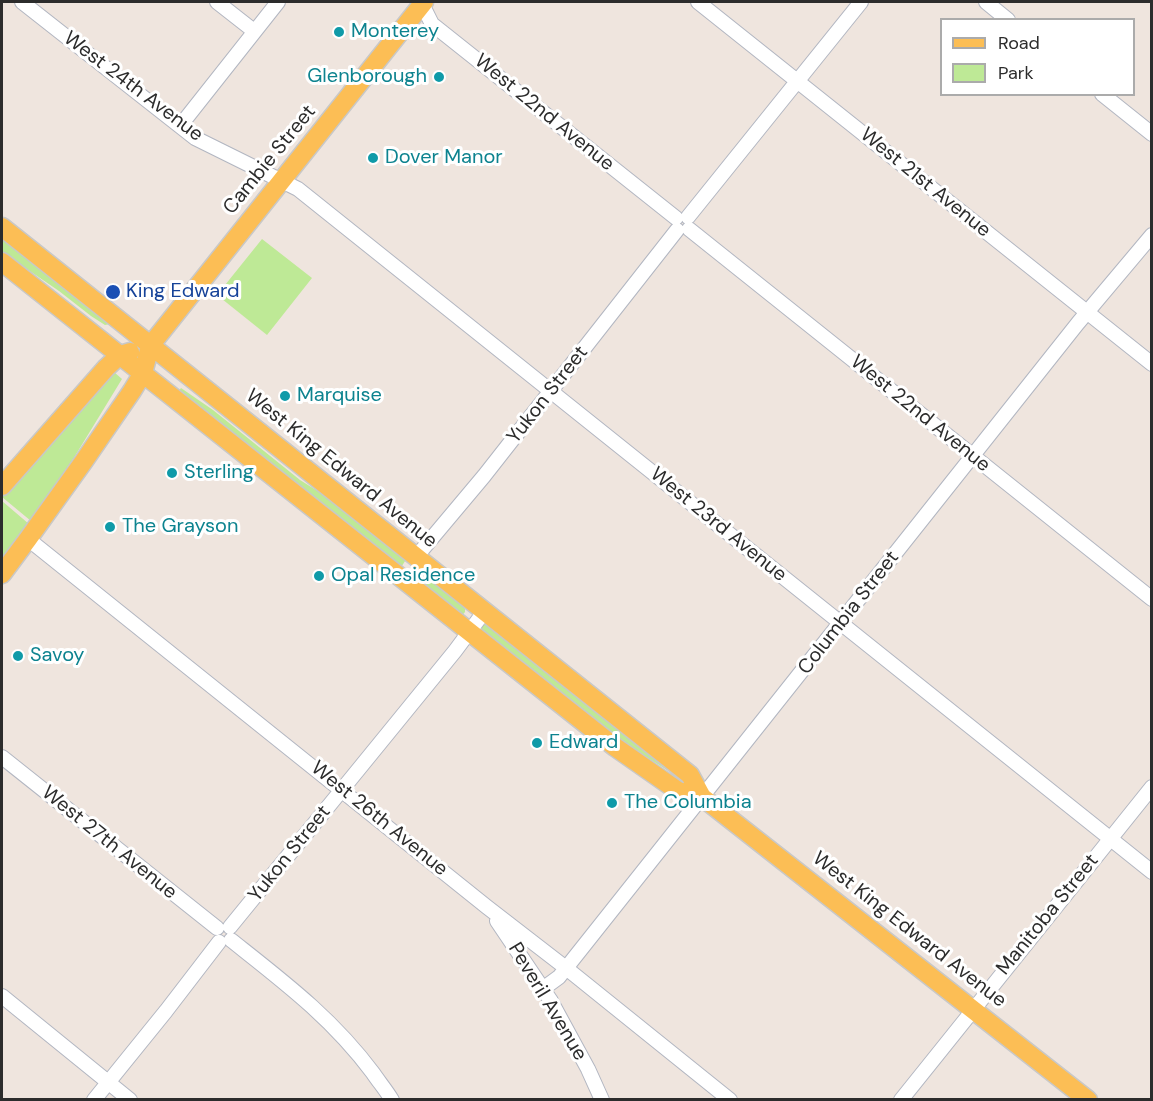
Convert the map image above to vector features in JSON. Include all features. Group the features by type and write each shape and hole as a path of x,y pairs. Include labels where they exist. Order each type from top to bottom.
{"main road":[{"name":"Cambie Street","path":"2,574 84,461 143,373 150,346 423,2"},
{"name":"West King Edward Avenue","path":"2,227 690,775 702,797 1088,1100"},
{"name":"West King Edward Avenue","path":"2,262 615,747 678,791 702,797"},
{"path":"2,486 106,368 120,355 150,346"}],"street":[{"name":"West 24th Avenue","path":"22,2 195,138 281,181"},
{"path":"217,2 254,31"},
{"path":"180,126 278,2"},
{"name":"West 22nd Avenue","path":"423,2 432,24 1152,599"},
{"name":"West 21st Avenue","path":"698,2 1152,364"},
{"name":"Yukon Street","path":"416,557 484,476 861,2"},
{"path":"986,2 1006,18"},
{"path":"1104,96 1152,134"},
{"name":"West 23rd Avenue","path":"281,181 298,189 1152,872"},
{"name":"Columbia Street","path":"544,988 559,977 1087,312 1152,235"},
{"name":"West 26th Avenue","path":"28,539 730,1100"},
{"name":"Yukon Street","path":"94,1100 166,1011 224,934 484,612"},
{"name":"West 27th Avenue","path":"2,757 301,995 329,1021 360,1056 392,1100"},
{"name":"Manitoba Street","path":"900,1100 1152,787"},
{"name":"Peveril Avenue","path":"487,907 544,988 567,1027 602,1100"},
{"path":"2,996 130,1100"}],"green space":[{"path":"2,235 110,324 105,325 91,316 2,252"},
{"path":"262,239 312,278 267,335 217,295"},
{"path":"114,372 122,379 75,456 31,521 2,495"},
{"path":"181,388 213,410 300,480 348,510 407,558 400,569 178,392"},
{"path":"2,501 29,524 2,558"},
{"path":"417,568 457,599 465,609 461,617 410,576"},
{"path":"485,622 681,778 616,740 479,629"}],"place":[{"name":"Monterey","path":"339,32"},
{"name":"Glenborough","path":"439,77"},
{"name":"Dover Manor","path":"373,158"},
{"name":"King Edward","path":"113,292"},
{"name":"Marquise","path":"285,396"},
{"name":"Sterling","path":"172,473"},
{"name":"The Grayson","path":"110,527"},
{"name":"Opal Residence","path":"319,576"},
{"name":"Savoy","path":"18,656"},
{"name":"Edward","path":"537,743"},
{"name":"The Columbia","path":"612,803"}]}
